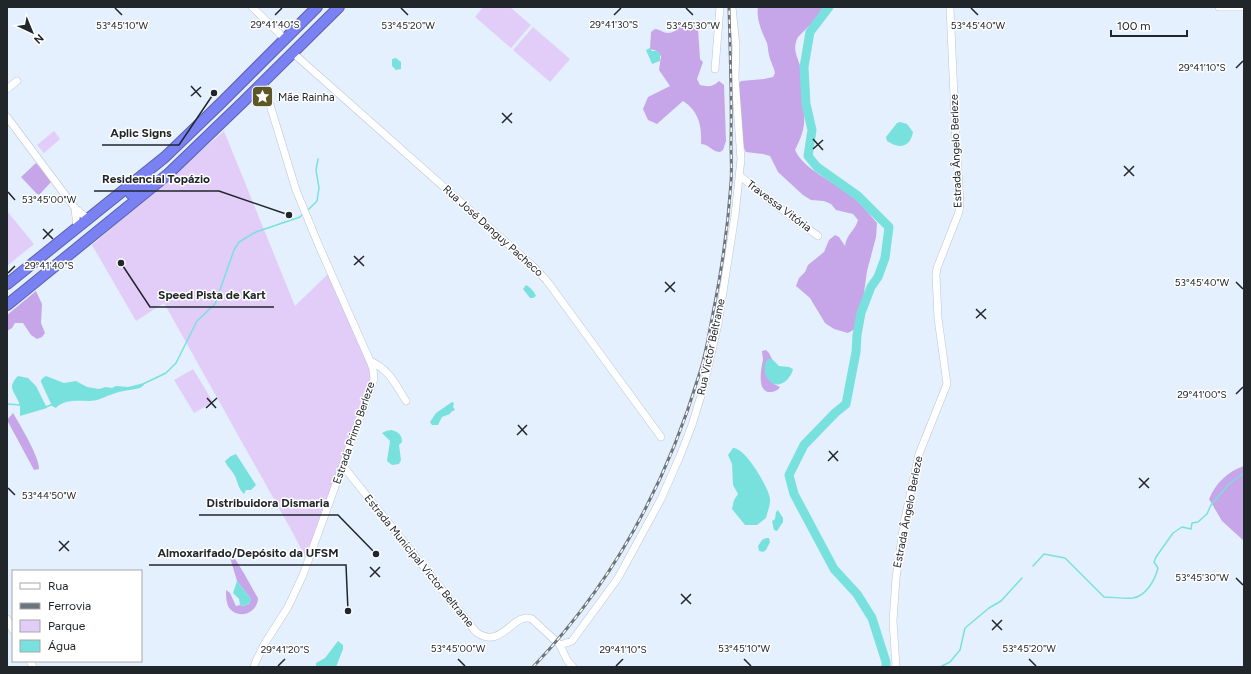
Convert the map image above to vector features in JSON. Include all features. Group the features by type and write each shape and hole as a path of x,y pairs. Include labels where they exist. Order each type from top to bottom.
{"highway":[{"path":"7,284 146,173 183,140 317,7"},
{"path":"7,305 166,175 340,7"},
{"path":"166,175 166,165 229,104 255,69"},
{"path":"63,258 90,228 143,185 148,176 146,173"}],"street":[{"path":"252,7 285,40"},
{"path":"715,69 720,7"},
{"name":"Rua Victor Beltrame","path":"560,645 572,641 618,578 661,499 688,437 703,389 718,324 740,176 741,159 735,78 736,46 732,7"},
{"name":"Estrada Ângelo Berleze","path":"896,667 893,621 896,578 904,523 919,454 947,384 938,318 936,275 937,268 959,212 960,203 950,7"},
{"path":"1219,7 1244,7"},
{"name":"Rua José Danguy Pacheco","path":"293,53 536,268 661,437"},
{"path":"7,89 17,81"},
{"name":"Estrada Primo Berleze","path":"254,667 265,643 288,608 300,582 374,379 373,369 296,190 263,82"},
{"path":"7,117 75,208 88,219"},
{"name":"Travessa Vitória","path":"740,176 777,206 818,236"},
{"path":"75,208 77,228"},
{"path":"370,362 378,365 389,375 406,402"},
{"name":"Estrada Municipal Victor Beltrame","path":"343,466 476,632 481,635 491,637 504,632 521,619 532,619 560,645 567,660 573,667"},
{"path":"7,619 12,628"}],"green space":[{"path":"483,7 510,7 531,25 511,48 475,17"},
{"path":"533,27 570,59 550,82 513,50"},
{"path":"54,131 60,139 44,153 37,145"},
{"path":"224,131 295,306 329,273 370,367 372,377 306,559 164,303 136,321 92,245"},
{"path":"7,211 34,244 7,266"},
{"path":"193,369 213,402 194,413 174,380"}],"shaded area":[{"path":"758,7 823,7 816,19 798,37 795,46 801,70 804,118 802,134 795,150 805,164 855,199 877,223 876,237 867,271 864,293 855,329 848,333 834,329 825,323 810,298 796,286 799,278 805,272 808,265 824,252 829,240 835,235 839,237 845,246 847,238 858,220 853,214 836,210 831,204 824,201 811,200 803,195 778,172 770,156 746,152 743,146 738,84 741,81 773,77 775,73 767,43 761,30"},
{"path":"692,22 698,28 700,59 703,62 697,79 700,85 710,86 719,81 724,85 726,141 723,150 720,152 701,144 700,126 696,115 693,110 683,101 657,124 648,120 643,109 648,97 670,86 659,70 661,56 657,51 650,49 651,32 655,29 670,33 683,24"},
{"path":"36,163 51,182 39,195 21,177"},
{"path":"36,291 42,304 41,323 45,333 42,337 37,339 31,335 23,323 15,323 12,328 7,331 7,315"},
{"path":"766,350 772,359 768,359 774,384 780,387 772,392 767,392 764,389 761,380 763,360 762,351"},
{"path":"13,413 33,449 39,469 34,470 7,420"},
{"path":"1244,466 1244,541 1222,521 1209,499 1223,478 1238,468"},
{"path":"229,554 232,555 239,565 258,598 255,607 248,613 239,614 234,612 230,609 226,600 226,590 230,593 236,606 249,604 251,599 237,581"}],"water":[{"path":"650,48 652,51 657,51 660,53 660,61 652,64 646,50"},
{"path":"396,58 401,62 401,69 396,70 392,66 392,59"},
{"path":"900,122 907,124 913,132 912,137 907,144 903,146 891,144 887,141 886,137 897,123"},
{"path":"526,285 532,289 536,296 530,298 523,289"},
{"path":"768,359 772,359 779,366 793,369 787,380 781,384 776,384 772,383 768,379 765,364"},
{"path":"18,376 28,378 36,386 47,408 20,416 19,402 12,388 14,380"},
{"path":"46,376 64,383 76,381 87,387 99,389 106,387 112,388 116,386 128,387 144,383 144,385 140,388 117,392 100,399 63,403 56,408 52,406 41,382 41,380"},
{"path":"452,402 454,403 453,407 455,410 442,417 438,425 432,425 430,422 436,413"},
{"path":"391,430 399,434 402,442 399,445 401,460 399,464 392,465 387,461 390,441 382,433"},
{"path":"733,448 738,449 750,461 756,469 769,494 770,503 766,518 757,525 745,525 732,509 734,500 738,494 733,485 732,464 728,455"},
{"path":"236,454 256,485 251,490 246,490 244,494 239,488 234,474 225,461"},
{"path":"778,510 783,518 783,522 777,531 774,530 772,521 775,519 776,512"},
{"path":"769,538 770,542 766,550 763,552 759,551 758,546 762,540"},
{"path":"237,581 251,599 247,605 240,605 239,599 233,593"},
{"path":"338,641 343,645 343,649 336,667 316,667 316,663 325,658"}],"waterway":[{"path":"829,7 810,32 804,67 806,104 812,130 808,156 817,167 858,196 889,227 885,258 878,277 871,287 861,313 856,352 846,404 835,413 804,445 789,475 794,494 834,569 857,594 872,618 886,662 886,667"},
{"path":"308,210 317,201 319,188 316,170 318,159"},
{"path":"143,384 166,373 176,363 197,321 215,304 234,250 239,242 256,232 300,217 303,214"},
{"path":"7,404 20,405"},
{"path":"46,407 53,404"},
{"path":"1033,566 1044,554 1065,558 1104,597 1138,597 1146,591 1155,577 1158,568 1154,562 1156,557 1173,533 1182,527 1191,529 1192,523 1198,522 1207,514 1211,505 1228,485 1244,473"},
{"path":"940,667 950,662 960,650 965,628 989,608 1001,601 1022,578"}],"railway":[{"path":"533,667 588,602 612,567 633,531 653,494 670,455 686,416 701,367 707,344 722,264 731,182 729,7"}],"place":[{"name":"Aplic Signs","path":"214,93"},
{"name":"Mãe Rainha","path":"263,97"},
{"name":"Residencial Topázio","path":"289,215"},
{"name":"Speed Pista de Kart","path":"121,263"},
{"name":"Distribuidora Dismaria","path":"376,554"},
{"name":"Almoxarifado/Depósito da UFSM","path":"348,611"}]}
